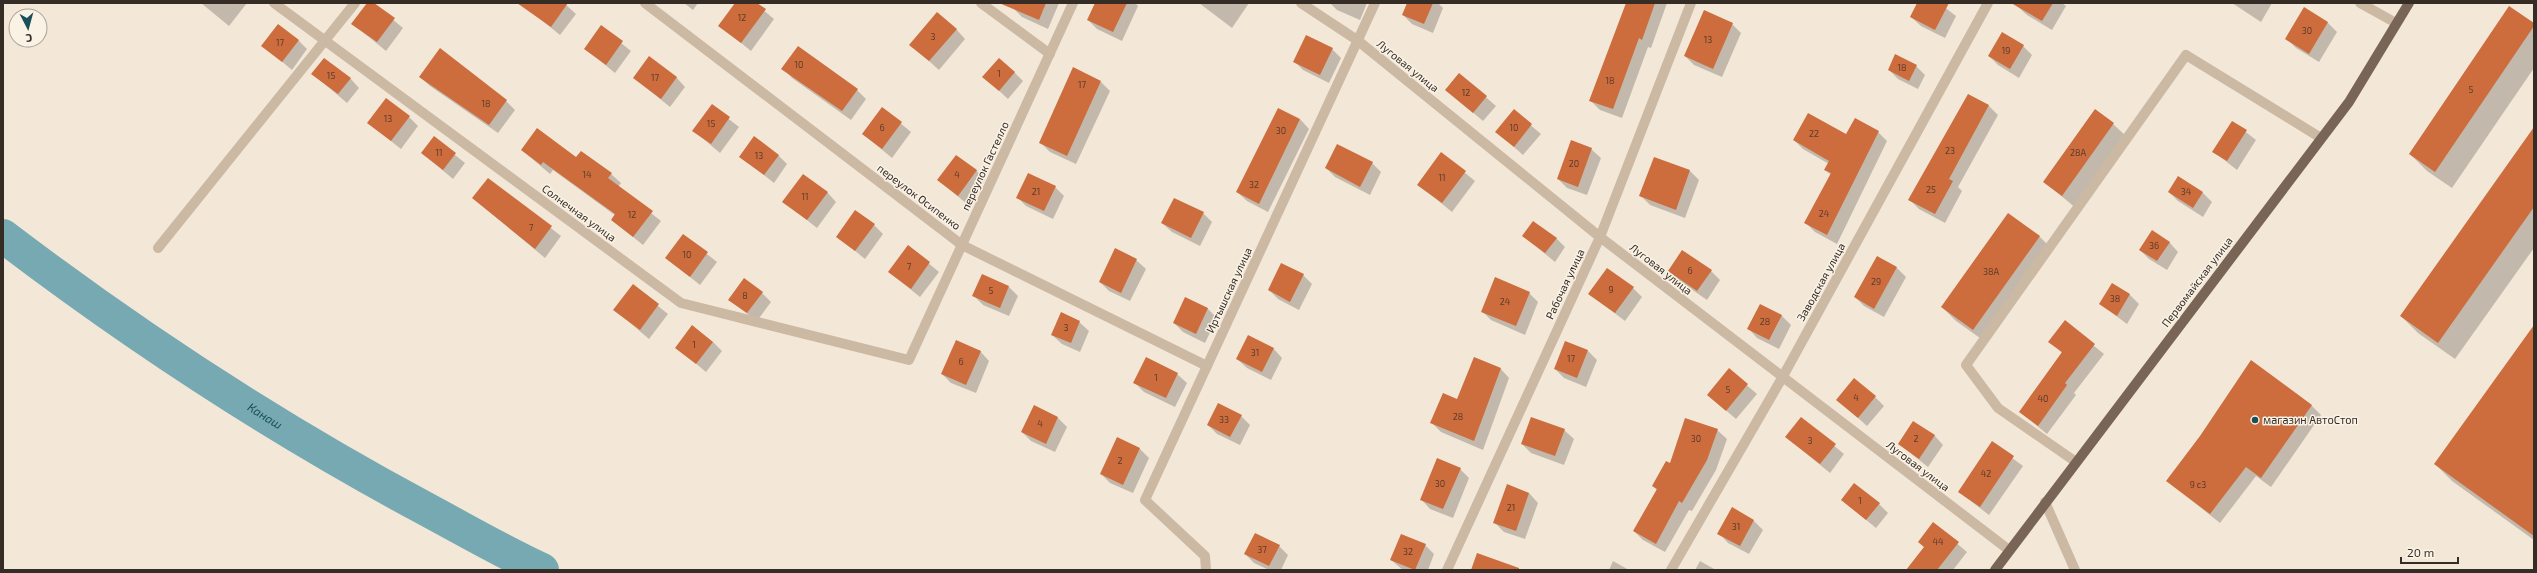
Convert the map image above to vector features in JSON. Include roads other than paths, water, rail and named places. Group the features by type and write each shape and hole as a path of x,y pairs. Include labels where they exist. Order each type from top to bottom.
{"main road":[{"name":"Первомайская улица","path":"1995,570 2348,102 2409,3"}],"street":[{"name":"Солнечная улица","path":"274,3 681,303 909,360"},
{"path":"158,248 326,41 355,3"},
{"name":"переулок Осипенко","path":"645,3 962,245 1207,366"},
{"path":"981,3 1050,54"},
{"name":"переулок Гастелло","path":"909,360 1073,3"},
{"name":"Луговая улица","path":"1301,3 1357,40 1600,237 1782,378 2009,550"},
{"name":"Иртышская улица","path":"1206,570 1205,556 1145,500 1375,3"},
{"name":"Рабочая улица","path":"1447,570 1600,237 1691,3"},
{"name":"Заводская улица","path":"1671,570 1782,378 1988,3"},
{"path":"2360,3 2396,23"},
{"path":"2076,462 1998,408 1966,364 2186,55 2321,138"},
{"path":"2045,502 2075,570"}],"waterway":[{"name":"Канаш","path":"3,236 105,311 262,415 371,479 498,548 542,570"}],"place":[{"name":"магазин АвтоСтоп","path":"2255,420"}]}
